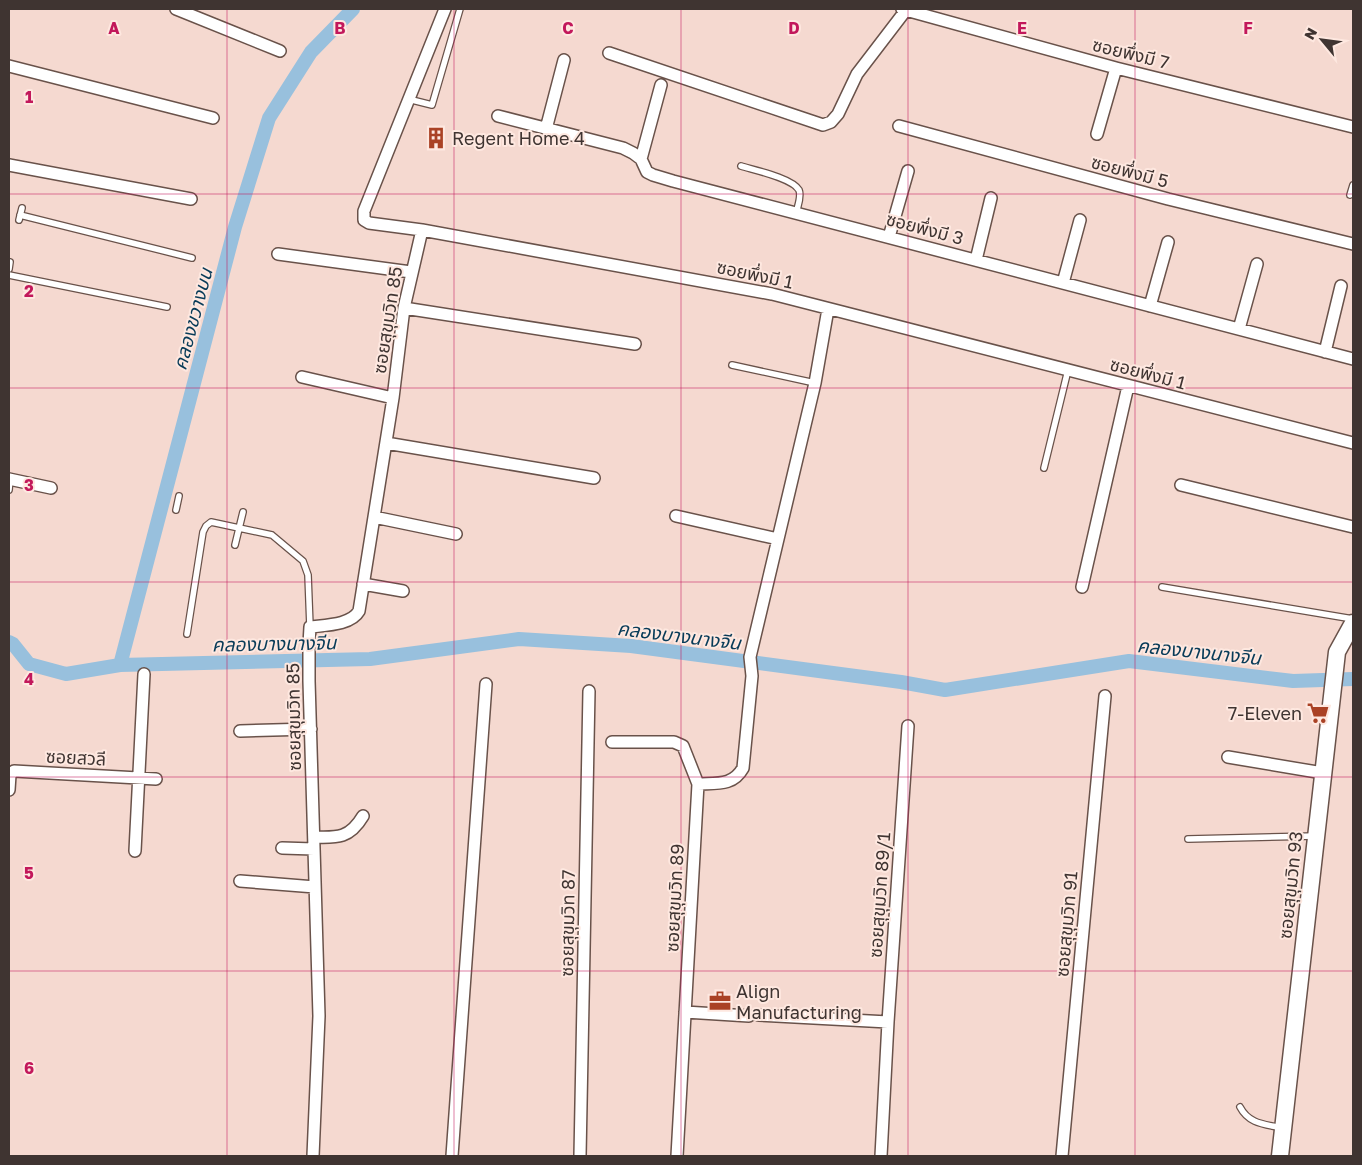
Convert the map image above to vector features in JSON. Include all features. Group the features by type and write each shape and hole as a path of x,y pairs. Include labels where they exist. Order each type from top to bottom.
{"street":[{"path":"176,9 280,51"},
{"name":"ซอยพึ่งมี 1","path":"445,9 364,212 364,220 369,223 422,230 772,294 1353,443"},
{"path":"610,52 823,125 831,122 838,114 857,74 904,9"},
{"name":"ซอยพึ่งมี 7","path":"904,9 1116,68 1353,127"},
{"path":"546,129 564,60"},
{"path":"9,66 213,118"},
{"path":"1097,134 1116,68"},
{"path":"641,159 661,84"},
{"name":"ซอยพึ่งมี 3","path":"498,116 623,148 641,159 647,172 653,175 1353,359"},
{"name":"ซอยพึ่งมี 5","path":"899,126 1168,199 1353,244"},
{"path":"9,165 30,172 190,199"},
{"path":"889,237 908,171"},
{"path":"976,260 991,198"},
{"path":"1063,283 1080,220"},
{"name":"ซอยสุขุมวิท 85","path":"313,1156 318,1016 309,681 310,627 349,620 355,617 359,611 393,398 404,308 422,230"},
{"path":"1150,306 1168,242"},
{"path":"278,254 412,272"},
{"path":"1239,329 1258,264"},
{"path":"1325,352 1341,286"},
{"path":"404,308 635,344"},
{"path":"612,742 678,743 682,746 698,784 730,781 738,778 743,768 752,676 750,657 814,383 828,308"},
{"path":"302,378 393,398"},
{"path":"1082,587 1128,386"},
{"path":"386,443 594,478"},
{"path":"9,483 51,488"},
{"path":"1181,485 1353,527"},
{"path":"676,516 778,539"},
{"path":"374,518 456,534"},
{"path":"363,584 403,591"},
{"name":"ซอยสุขุมวิท 93","path":"1280,1156 1337,652 1352,625"},
{"path":"135,851 144,674"},
{"path":"452,1156 486,684"},
{"name":"ซอยสุขุมวิท 87","path":"580,1156 589,691"},
{"name":"ซอยสุขุมวิท 91","path":"1062,1156 1105,696"},
{"name":"ซอยสุขุมวิท 89/1","path":"881,1156 908,726"},
{"path":"240,731 311,729"},
{"path":"1228,757 1323,773"},
{"name":"ซอยสวลี","path":"9,790 10,775 14,771 156,779"},
{"name":"ซอยสุขุมวิท 89","path":"677,1156 698,784"},
{"path":"282,848 342,836 357,826 363,816"},
{"path":"240,882 315,887"},
{"path":"685,1012 888,1022"}],"lane":[{"path":"408,99 432,105 460,9"},
{"path":"741,166 790,182 799,191 800,196 796,214"},
{"path":"1350,195 1353,185"},
{"path":"20,215 192,258"},
{"path":"9,269 10,262"},
{"path":"9,276 167,307"},
{"path":"732,365 814,383"},
{"path":"1044,468 1068,370"},
{"path":"176,510 179,496"},
{"path":"235,545 243,512"},
{"path":"187,634 204,529 211,522 272,535 302,561 308,575 310,627"},
{"path":"1162,587 1352,625"},
{"path":"1188,839 1316,836"},
{"path":"1240,1107 1245,1116 1257,1123 1283,1129"}],"waterway":[{"name":"คลองขวางบน","path":"120,665 235,227 269,118 311,52 353,9"},
{"name":"คลองบางนางจีน","path":"9,642 13,644 29,664 66,674 120,665 370,659 519,639 631,646 901,682 945,690 1129,661 1293,681 1353,679"}],"place":[{"name":"Regent Home 4","path":"436,138"},
{"name":"7-Eleven","path":"1318,713"},
{"name":"Align Manufacturing","path":"720,1001"}]}
